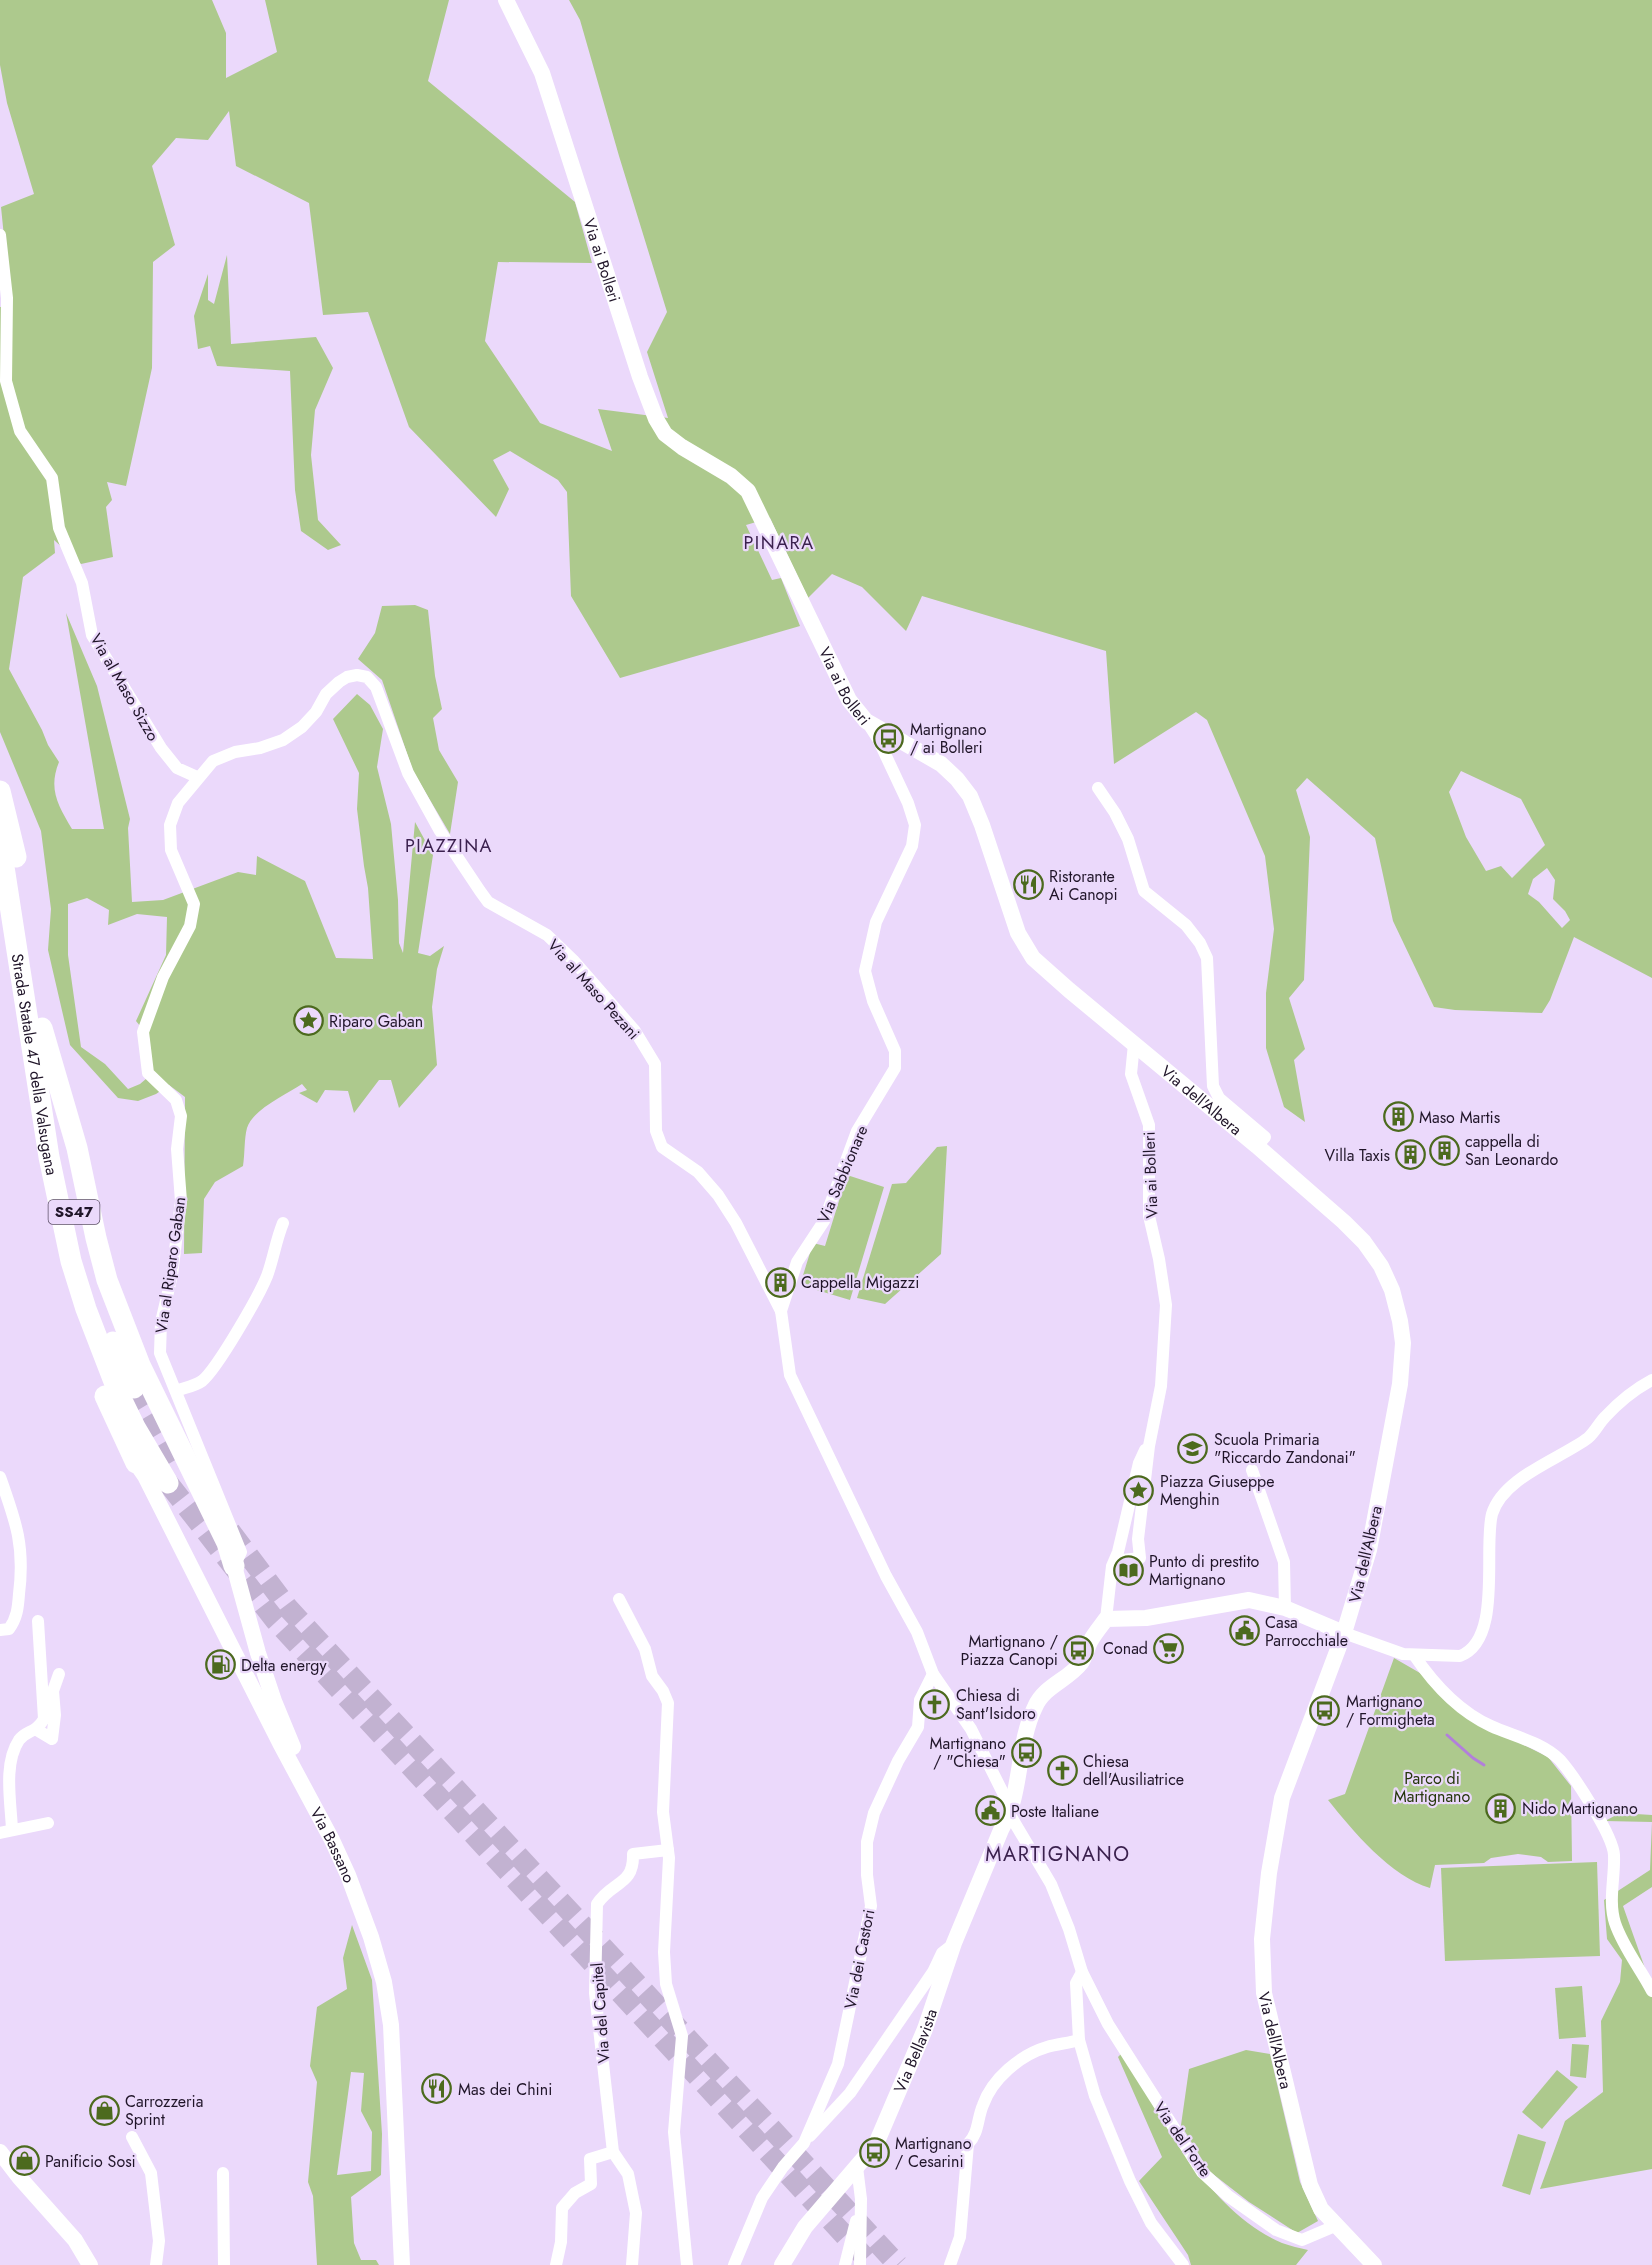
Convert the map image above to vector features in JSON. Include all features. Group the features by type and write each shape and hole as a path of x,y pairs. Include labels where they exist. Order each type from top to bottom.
{"highway":[{"name":"Strada Statale 47 della Valsugana","path":"0,791 17,863 55,1118 80,1239 105,1323 134,1388"},
{"name":"Strada Statale 47 della Valsugana","path":"0,841 61,1219 86,1309 118,1392 135,1427 168,1483"},
{"path":"42,1028 77,1148 106,1280 140,1365 227,1543 234,1566"},
{"path":"50,1157 49,1192 62,1264 99,1382 136,1463"}],"street":[{"name":"Via ai Bolleri","path":"506,0 542,73 640,377 656,419 665,434 682,447 731,476 748,491 849,700 866,721 941,764 957,779 970,796 1018,933 1033,958 1134,1044 1131,1074 1149,1125 1149,1216 1167,1305 1161,1386 1149,1448"},
{"name":"Via al Maso Sizzo","path":"0,235 7,298 6,381 20,431 52,478 58,528 82,583 92,635 160,748 177,768 197,777"},
{"name":"Via al Maso Pezani","path":"197,777 213,761 235,752 260,748 283,740 302,727 316,712 326,694 339,682 357,675 367,677 376,687 408,773 480,891 489,902 547,935 573,960 635,1031 655,1064 656,1131 662,1147 698,1172 718,1196 736,1223 781,1311"},
{"name":"Via Sabbionare","path":"866,721 878,739 908,803 915,825 912,846 876,922 865,970 873,1001 895,1051 896,1068 857,1131 824,1221 797,1262 781,1311 790,1375 886,1576 917,1632 933,1674 971,1729 1006,1799 1010,1815"},
{"name":"Via al Riparo Gaban","path":"197,777 178,803 170,825 171,850 194,903 190,926 163,977 143,1032 148,1073 176,1101 181,1116 177,1149 182,1201 172,1275 161,1322 160,1353 241,1552 234,1566"},
{"path":"1098,788 1115,813 1128,839 1143,891 1186,925 1207,957 1214,1086 1219,1098 1265,1137 1257,1146"},
{"name":"Via dell'Albera","path":"1134,1044 1257,1146 1364,1242 1381,1266 1392,1290 1400,1321 1402,1343 1400,1384 1369,1550 1344,1633 1282,1798 1269,1873 1262,1939 1264,1993 1310,2186 1321,2209 1374,2265"},
{"path":"176,1391 199,1383 211,1373 248,1312 267,1275 274,1246 283,1223"},
{"path":"1149,1448 1144,1451 1139,1463 1115,1562 1112,1566 1106,1619 1146,1618 1249,1600 1285,1608 1392,1651 1414,1655 1460,1656 1472,1649 1484,1624 1489,1584 1488,1533 1493,1510 1501,1498 1540,1464 1589,1437 1624,1399 1652,1380"},
{"path":"1115,1562 1140,1558 1138,1539 1149,1448"},
{"name":"Via Bassano","path":"136,1463 145,1476 239,1663 332,1840 363,1912 378,1959 387,2003 393,2074 402,2265"},
{"path":"1252,1470 1284,1562 1285,1608"},
{"path":"0,1477 19,1532 22,1568 16,1618 9,1629 0,1630"},
{"path":"234,1566 274,1701 332,1840"},
{"path":"619,1599 645,1649 652,1676 663,1691 668,1703 663,1812 668,1850 664,1952 666,1984 682,2036 674,2132 687,2265"},
{"name":"Via Bellavista","path":"782,2265 804,2227 876,2144 925,2029 954,1943 1001,1830 1010,1815 1027,1728 1035,1705 1049,1688 1065,1678 1082,1662 1090,1641 1106,1619"},
{"path":"38,1621 44,1719 38,1730 23,1736 13,1750 6,1832 48,1823"},
{"path":"1414,1655 1469,1714 1559,1759 1578,1785 1600,1820 1614,1851 1611,1906 1615,1923 1652,1991"},
{"path":"38,1730 51,1739 55,1715 53,1691 58,1674"},
{"name":"Via dei Castori","path":"804,2143 838,2064 848,2018 871,1906 867,1875 867,1842 874,1813 898,1761 918,1727 920,1700 933,1674"},
{"name":"Via del Forte","path":"1010,1815 1051,1884 1069,1929 1082,1972 1108,2024 1202,2172 1228,2196 1275,2230 1302,2240 1335,2226"},
{"name":"Via del Capitel","path":"632,2265 636,2213 628,2174 613,2152 595,1993 597,1904 602,1896 630,1875 634,1868 633,1854 668,1850"},
{"name":"Via dei Castori","path":"734,2265 762,2198 783,2167 850,2093 933,1972 942,1953 954,1943"},
{"name":"Via del Forte","path":"1082,1972 1076,1983 1079,2040 1095,2096 1130,2181 1151,2223 1184,2265"},
{"path":"950,2265 961,2227 968,2144 975,2137 986,2096 1010,2068 1025,2057 1047,2047 1079,2040"},
{"path":"132,2137 151,2173 159,2241 156,2265"},
{"path":"0,2152 75,2240 90,2265"},
{"path":"556,2265 561,2242 562,2208 575,2193 591,2184 590,2159 613,2152"},
{"path":"857,2167 861,2199 860,2265"},
{"path":"224,2173 224,2265"},
{"path":"845,2265 861,2199"}],"green space":[{"path":"0,0 212,0 226,33 226,78 277,52 265,0 449,0 428,81 575,202 592,263 498,262 485,341 540,423 612,451 598,409 668,418 647,352 667,312 580,20 569,0 1652,0 1652,978 1574,937 1550,1000 1542,1013 1455,1010 1434,1007 1393,921 1375,838 1307,778 1296,790 1310,837 1304,980 1289,998 1305,1049 1294,1060 1305,1122 1284,1107 1266,1048 1266,993 1274,929 1265,856 1207,720 1196,712 1114,764 1106,651 922,596 906,631 862,587 832,574 808,598 770,518 746,525 772,580 781,578 800,626 620,678 571,596 567,492 558,480 510,451 493,460 509,489 496,517 409,427 368,312 323,315 309,203 236,166 229,111 208,140 176,138 152,166 175,245 153,262 152,368 126,486 107,482 112,500 106,507 113,557 81,564 54,540 55,553 23,577 9,669 59,762 54,780 56,797 72,829 104,829 66,613 97,686 130,819 128,828 132,902 163,900 238,872 256,875 257,856 305,881 336,958 373,959 368,888 357,809 359,773 333,719 357,694 370,705 383,729 377,767 391,824 398,900 399,943 403,953 415,822 433,855 418,953 430,956 444,946 437,969 432,1007 437,1065 399,1108 391,1080 379,1080 354,1113 348,1091 325,1090 317,1103 299,1093 307,1090 302,1084 271,1103 250,1121 245,1137 243,1166 215,1182 204,1199 202,1253 184,1254 185,1097 169,1085 156,1094 138,1101 118,1098 70,1045 48,950 51,909 41,831 0,732 0,307 11,306 1,207 34,194 7,103 0,65","holes":["1461,771 1521,799 1545,845 1512,878 1501,866 1486,871 1466,837 1449,792","1547,868 1555,880 1553,899 1570,920 1562,928 1539,902 1528,894 1533,879","87,898 109,910 108,925 137,914 167,917 166,955 136,1021 149,1037 153,1073 140,1084 128,1089 105,1064 81,1047 68,955 68,904"]},
{"path":"227,255 231,344 316,337 333,368 315,410 311,455 318,520 341,545 328,550 301,531 295,490 290,371 217,366 210,346 198,349 194,316 208,274 208,300 214,304"},
{"path":"415,605 428,610 435,676 442,709 433,718 439,750 458,782 450,834 413,771 382,680 358,659 375,633 382,606"},
{"path":"947,1146 941,1254 885,1304 857,1298 892,1184 906,1183 937,1147"},
{"path":"847,1175 884,1187 850,1300 800,1285 813,1243 825,1246"},
{"name":"Parco di Martignano","path":"1394,1658 1420,1673 1522,1744 1548,1757 1571,1786 1572,1861 1548,1862 1541,1857 1518,1854 1491,1858 1484,1863 1435,1865 1430,1888 1401,1874 1373,1851 1349,1825 1328,1800 1345,1794"},
{"path":"1620,1813 1652,1815 1652,1822 1605,1821"},
{"path":"1652,1822 1652,1887 1623,1906 1652,1988 1652,2169 1540,2189 1565,2121 1603,2092 1601,2021 1620,1982 1622,1960 1607,1939 1604,1900 1650,1870"},
{"path":"1597,1862 1600,1956 1445,1961 1441,1868"},
{"path":"352,1925 372,1980 382,2134 381,2175 351,2197 354,2243 361,2260 376,2260 379,2265 317,2265 313,2196 308,2182 317,2082 310,2066 317,2007 347,1989 343,1958","holes":["351,2072 364,2073 361,2111 372,2132 371,2171 337,2175"]},
{"path":"1582,1986 1586,2037 1559,2039 1555,1988"},
{"path":"1572,2044 1589,2045 1586,2078 1570,2076"},
{"path":"1246,2050 1270,2054 1300,2182 1318,2221 1297,2233 1249,2202 1209,2171 1181,2125 1189,2069"},
{"path":"1122,2053 1171,2134 1210,2186 1256,2229 1282,2243 1308,2250 1296,2265 1191,2265 1188,2255 1139,2181 1162,2157 1118,2057"},
{"path":"1557,2070 1578,2087 1542,2129 1522,2112"},
{"path":"1518,2134 1546,2142 1530,2195 1502,2186"}],"waterway":[{"path":"1447,1735 1484,1765"}],"tunnel":[{"path":"134,1388 179,1463"},
{"path":"168,1483 275,1620 872,2265"},
{"path":"230,1531 288,1608 898,2265"}],"place":[{"name":"Martignano / ai Bolleri","path":"889,738"},
{"name":"Ristorante Ai Canopi","path":"1028,885"},
{"name":"Riparo Gaban","path":"308,1021"},
{"name":"Maso Martis","path":"1398,1117"},
{"name":"cappella di San Leonardo","path":"1444,1150"},
{"name":"Villa Taxis","path":"1411,1155"},
{"name":"Cappella Migazzi","path":"780,1282"},
{"name":"Scuola Primaria \"Riccardo Zandonai\"","path":"1193,1448"},
{"name":"Piazza Giuseppe Menghin","path":"1139,1490"},
{"name":"Punto di prestito Martignano","path":"1128,1570"},
{"name":"Casa Parrocchiale","path":"1244,1631"},
{"name":"Conad","path":"1169,1648"},
{"name":"Martignano / Piazza Canopi","path":"1079,1650"},
{"name":"Delta energy","path":"220,1665"},
{"name":"Chiesa di Sant'Isidoro","path":"935,1704"},
{"name":"Martignano / Formigheta","path":"1325,1710"},
{"name":"Martignano / \"Chiesa\"","path":"1027,1752"},
{"name":"Chiesa dell'Ausiliatrice","path":"1062,1770"},
{"name":"Nido Martignano","path":"1501,1808"},
{"name":"Poste Italiane","path":"990,1811"},
{"name":"Mas dei Chini","path":"437,2089"},
{"name":"Carrozzeria Sprint","path":"104,2110"},
{"name":"Martignano / Cesarini","path":"874,2152"},
{"name":"Panificio Sosi","path":"24,2161"}],"district":[{"name":"PINARA","path":"779,543"},
{"name":"PIAZZINA","path":"449,846"},
{"name":"MARTIGNANO","path":"1058,1854"}]}
